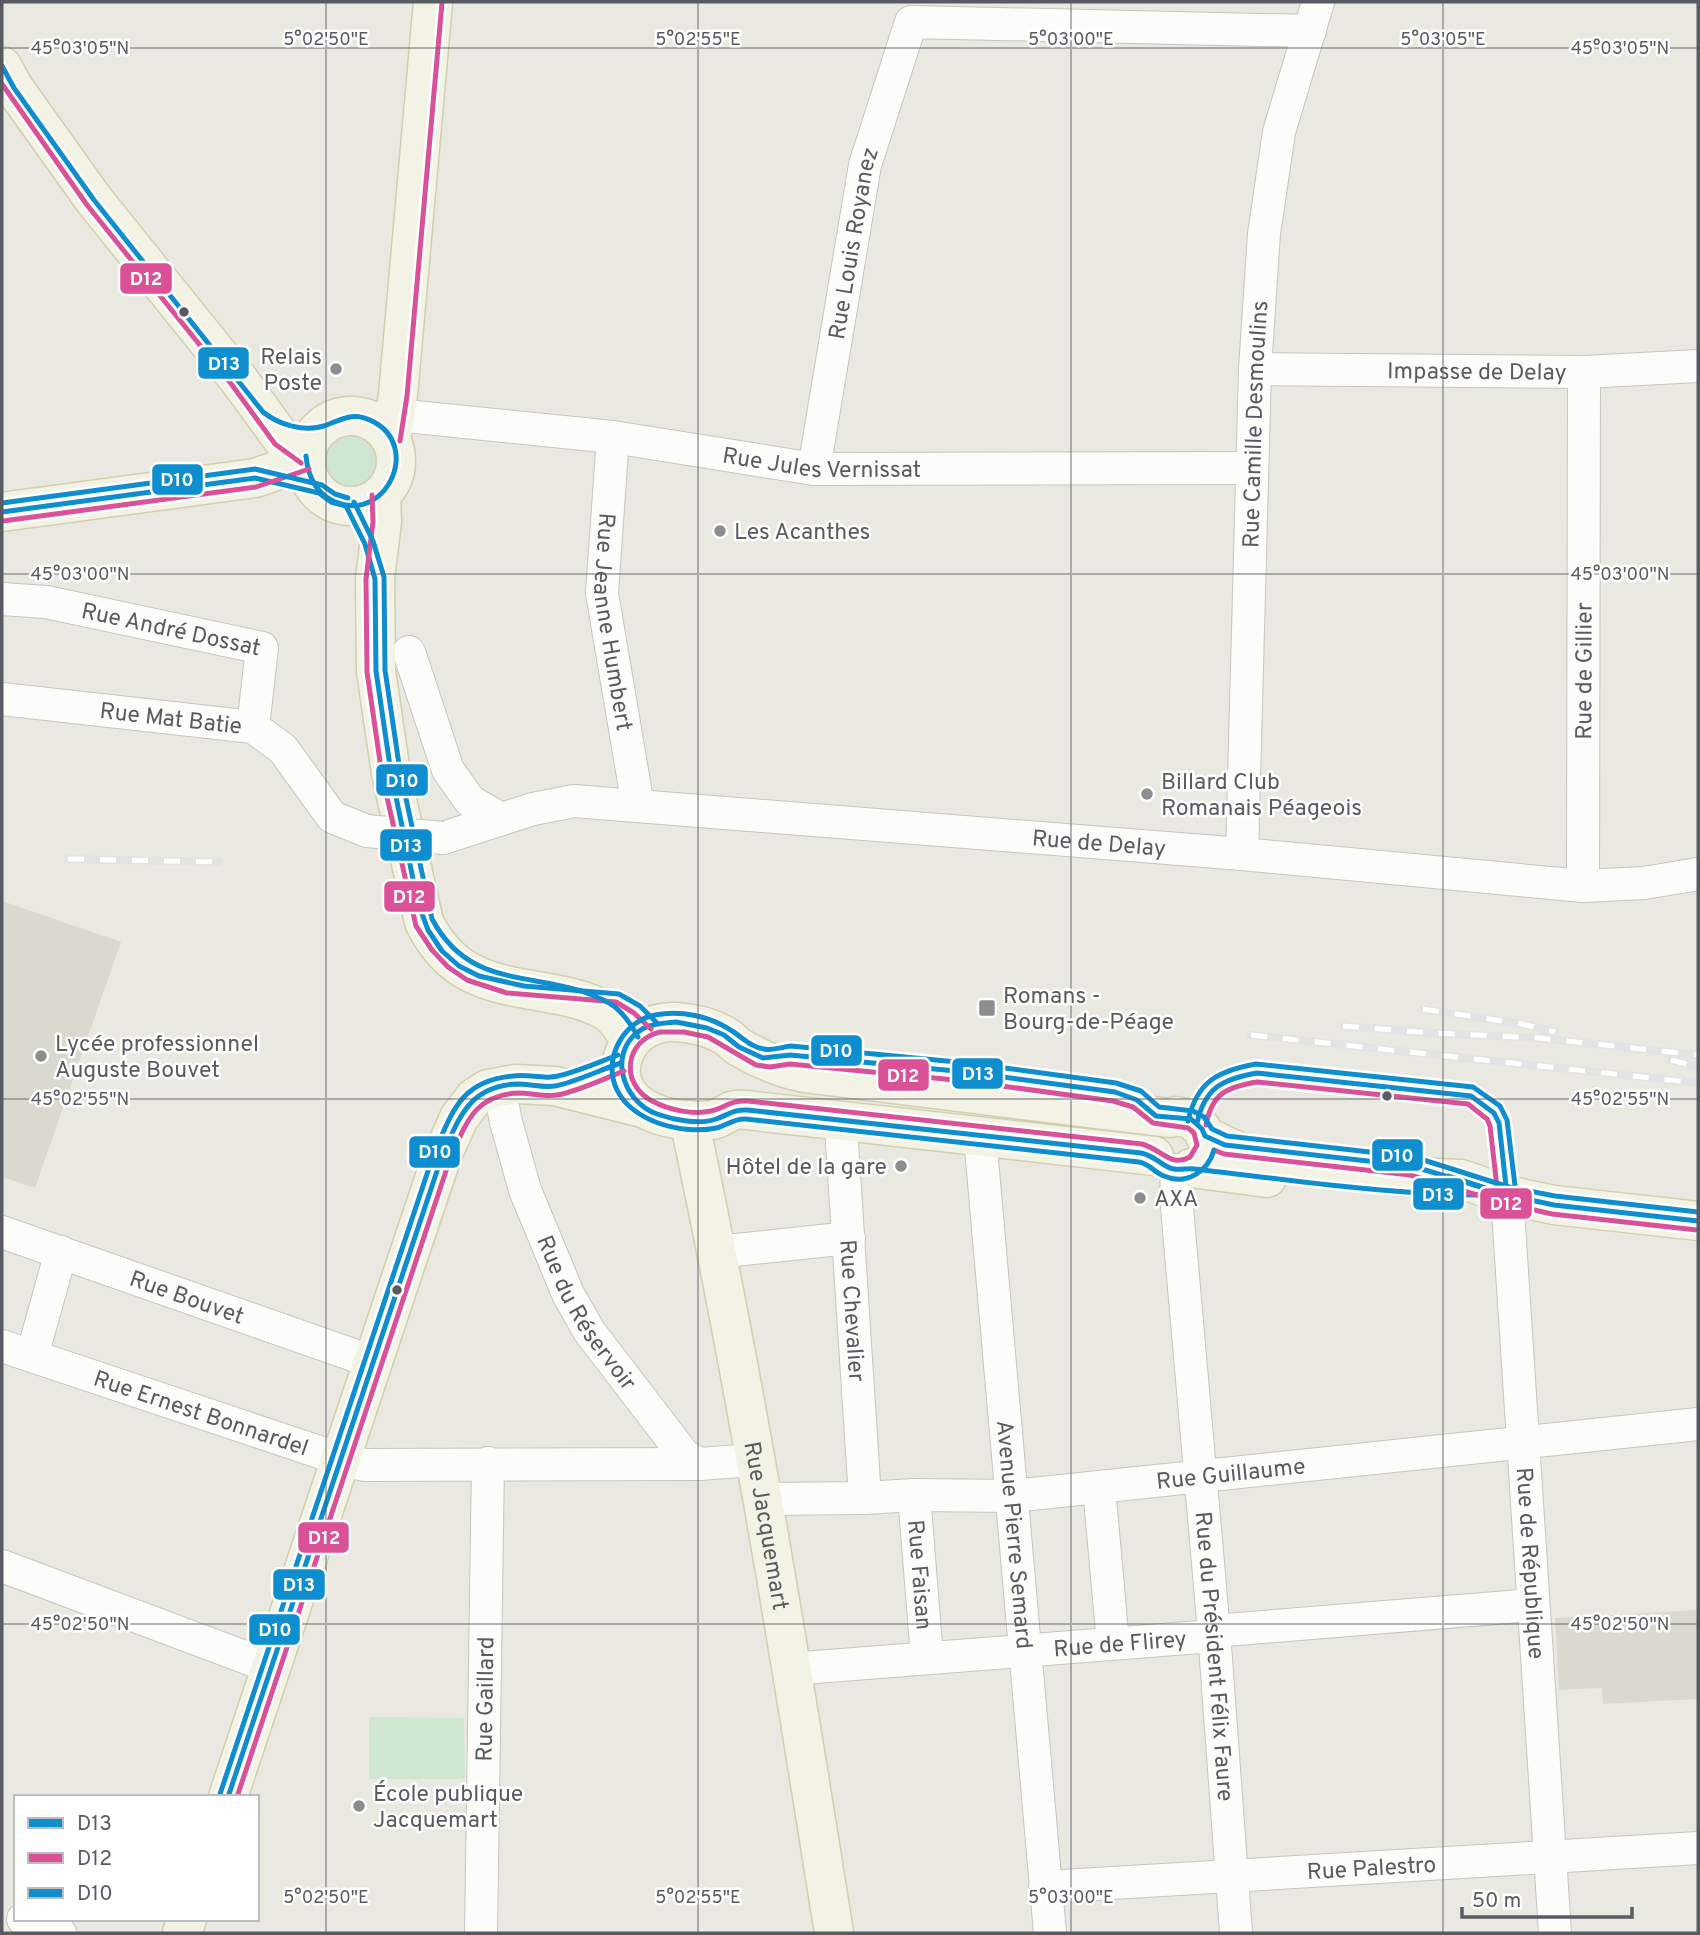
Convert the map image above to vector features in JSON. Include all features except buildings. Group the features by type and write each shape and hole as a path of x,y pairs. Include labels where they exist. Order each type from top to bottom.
{"main road":[{"path":"2,512 245,479 330,473 388,488 396,470 388,417 433,2"},
{"path":"6,82 94,200 239,380 260,411 285,424 299,427 330,473 382,522 375,579 376,671 391,773 424,922 434,940 448,957 486,980 517,986 616,993 632,1001 636,1042 623,1081 631,1096 643,1108"},
{"path":"245,479 256,446 260,411"},
{"path":"330,473 345,416 388,417"},
{"path":"555,1086 676,1022 707,1028 782,1068 804,1073 1254,1159 1395,1176 1461,1179 1507,1195 1554,1205 1698,1221"},
{"path":"229,1795 442,1156 458,1118 474,1098 488,1089 499,1086 555,1086 661,1115 689,1120 715,1120 733,1111 742,1101 749,1081 746,1059 739,1047"},
{"path":"733,1111 763,1112 980,1137 1182,1145"},
{"name":"Rue Jacquemart","path":"689,1120 717,1252 834,1933"}],"street":[{"name":"Rue Louis Royanez","path":"814,469 865,165 911,22 1314,17"},
{"name":"Rue Camille Desmoulins","path":"1242,854 1251,468 1264,234 1279,132 1314,17"},
{"name":"Impasse de Delay","path":"1255,369 1584,372 1698,366"},
{"name":"Rue de Gillier","path":"1583,886 1584,372"},
{"name":"Rue Jules Vernissat","path":"388,417 613,437 814,469 1251,468"},
{"name":"Rue Jeanne Humbert","path":"613,437 602,593 638,806"},
{"name":"Rue André Dossat","path":"2,599 46,601 262,648 253,727"},
{"path":"410,652 448,770 470,801 501,819"},
{"name":"Rue Mat Batie","path":"2,699 253,727 283,749 332,817 367,831 443,838 501,819"},
{"name":"Rue de Delay","path":"501,819 574,801 1242,854 1583,886 1644,883 1698,874"},
{"name":"Rue du Réservoir","path":"499,1086 525,1190 568,1294 589,1331 684,1455 699,1464"},
{"name":"Rue Chevalier","path":"844,1122 842,1143 865,1498"},
{"name":"Avenue Pierre Semard","path":"980,1137 1050,1933"},
{"name":"Rue du Président Félix Faure","path":"1182,1145 1176,1196 1214,1632 1236,1933"},
{"name":"Rue de République","path":"1507,1195 1555,1933"},
{"name":"Rue Bouvet","path":"2,1231 373,1362"},
{"path":"717,1252 849,1238"},
{"path":"32,1356 61,1252"},
{"name":"Rue Ernest Bonnardel","path":"2,1346 364,1465 699,1464"},
{"name":"Rue Guillaume","path":"761,1499 914,1495 1013,1496 1698,1424"},
{"path":"699,1464 754,1460"},
{"name":"Rue Gaillard","path":"481,1933 488,1463"},
{"path":"1099,1488 1113,1643"},
{"name":"Rue Faisan","path":"914,1495 927,1657"},
{"path":"2,1566 271,1667"},
{"name":"Rue de Flirey","path":"790,1669 1200,1637 1214,1632 1533,1605"},
{"name":"Rue Palestro","path":"1045,1886 1698,1848"},
{"path":"28,1921 60,1933"}],"shaded area":[{"name":"Lycée professionnel Auguste Bouvet","path":"2,901 121,942 35,1188 2,1177"},
{"path":"1698,1610 1698,1699 1603,1704 1602,1688 1559,1690 1555,1618"}],"green space":[{"path":"352,434 362,436 370,442 376,450 376,470 370,478 362,484 352,486 342,484 334,478 328,470 326,460 328,450 334,442 342,436"},
{"path":"369,1717 464,1718 465,1779 369,1779"}],"railway":[{"path":"68,859 219,862"},
{"path":"1423,1009 1522,1024 1555,1032"},
{"path":"1343,1026 1539,1038 1698,1055"},
{"path":"1251,1035 1698,1083"},
{"path":"1671,1060 1698,1067"}],"transit line":[{"name":"D12","path":"400,441 407,396 442,3"},
{"name":"D13","path":"2,66 14,88 94,200 263,412 284,424 300,428 316,428 348,417 367,419 387,433 395,447 396,462 392,477 384,490 373,500 358,505 341,504 320,492 309,472 306,456"},
{"name":"D12","path":"2,84 87,205 232,385 275,444 301,463"},
{"name":"D10","path":"2,503 255,469 322,485 335,494 348,498"},
{"name":"D12","path":"3,521 256,487 309,469"},
{"name":"D13","path":"2,512 255,478 319,493 331,502 346,506"},
{"name":"D12","path":"372,495 373,522 366,579 367,672 382,775 416,926 432,950 448,967 467,980 507,993 616,1002 634,1013 651,1029"},
{"name":"D10","path":"354,502 373,541 384,577 385,670 400,771 432,919 446,940 479,966 497,973 559,985 598,998 619,1010 638,1037"},
{"name":"D13","path":"346,506 365,544 375,579 376,671 391,773 418,903 428,930 442,951 459,966 479,976 524,986 619,994 640,1006 657,1023"},
{"name":"D10","path":"1202,1116 1193,1111 1159,1107 1141,1091 1116,1083 967,1063 791,1046 771,1050 760,1048 714,1021 685,1014 655,1015 633,1025 618,1044 612,1066 617,1090 629,1106 652,1121 679,1128 709,1129 746,1119 1139,1162 1173,1179 1195,1175 1207,1164 1214,1150"},
{"name":"D13","path":"676,1022 707,1028 724,1035 739,1047 763,1058 790,1055 966,1072 1115,1092 1137,1100 1156,1116 1191,1119 1202,1129 1205,1136 1225,1145 1412,1166 1507,1195 1390,1191 1195,1169 1174,1169 1141,1153 747,1110 735,1111 709,1121 679,1120 657,1114 634,1098 627,1087 622,1061 625,1048 632,1037 644,1028 676,1022"},
{"name":"D12","path":"660,1032 684,1032 708,1037 756,1065 770,1067 790,1064 965,1081 1113,1101 1133,1107 1153,1123 1188,1128 1194,1133 1197,1145 1190,1157 1177,1160 1142,1144 748,1101 704,1112 681,1111 652,1101 642,1094 631,1074 633,1053 639,1044 660,1032"},
{"name":"D10","path":"220,1794 434,1153 454,1111 470,1091 495,1079 558,1076 618,1055"},
{"name":"D13","path":"229,1795 442,1156 454,1129 468,1106 487,1091 517,1084 555,1086 621,1063"},
{"name":"D10","path":"1188,1121 1197,1096 1211,1080 1231,1070 1256,1064 1473,1087 1500,1106 1507,1120 1516,1194"},
{"name":"D12","path":"238,1795 450,1159 467,1123 474,1113 491,1099 519,1093 557,1095 624,1071"},
{"name":"D13","path":"1197,1123 1205,1101 1217,1087 1234,1078 1257,1073 1471,1096 1494,1113 1499,1123 1507,1195"},
{"name":"D12","path":"1206,1125 1212,1105 1223,1093 1237,1086 1257,1082 1468,1104 1487,1119 1490,1126 1498,1196"},
{"name":"D10","path":"1204,1117 1212,1129 1227,1136 1414,1157 1509,1187 1555,1196 1698,1212"},
{"name":"D12","path":"1214,1150 1224,1154 1410,1175 1504,1203 1552,1214 1697,1230"},
{"name":"D13","path":"1448,1176 1507,1195 1554,1205 1698,1221"}],"place":[{"name":"Relais Poste","path":"336,369"},
{"name":"Les Acanthes","path":"720,531"},
{"name":"Billard Club Romanais Péageois","path":"1147,794"},
{"name":"Romans - Bourg-de-Péage","path":"987,1008"},
{"name":"Lycée professionnel Auguste Bouvet","path":"41,1056"},
{"name":"Hôtel de la gare","path":"901,1166"},
{"name":"AXA","path":"1140,1198"},
{"name":"École publique Jacquemart","path":"359,1806"}]}
